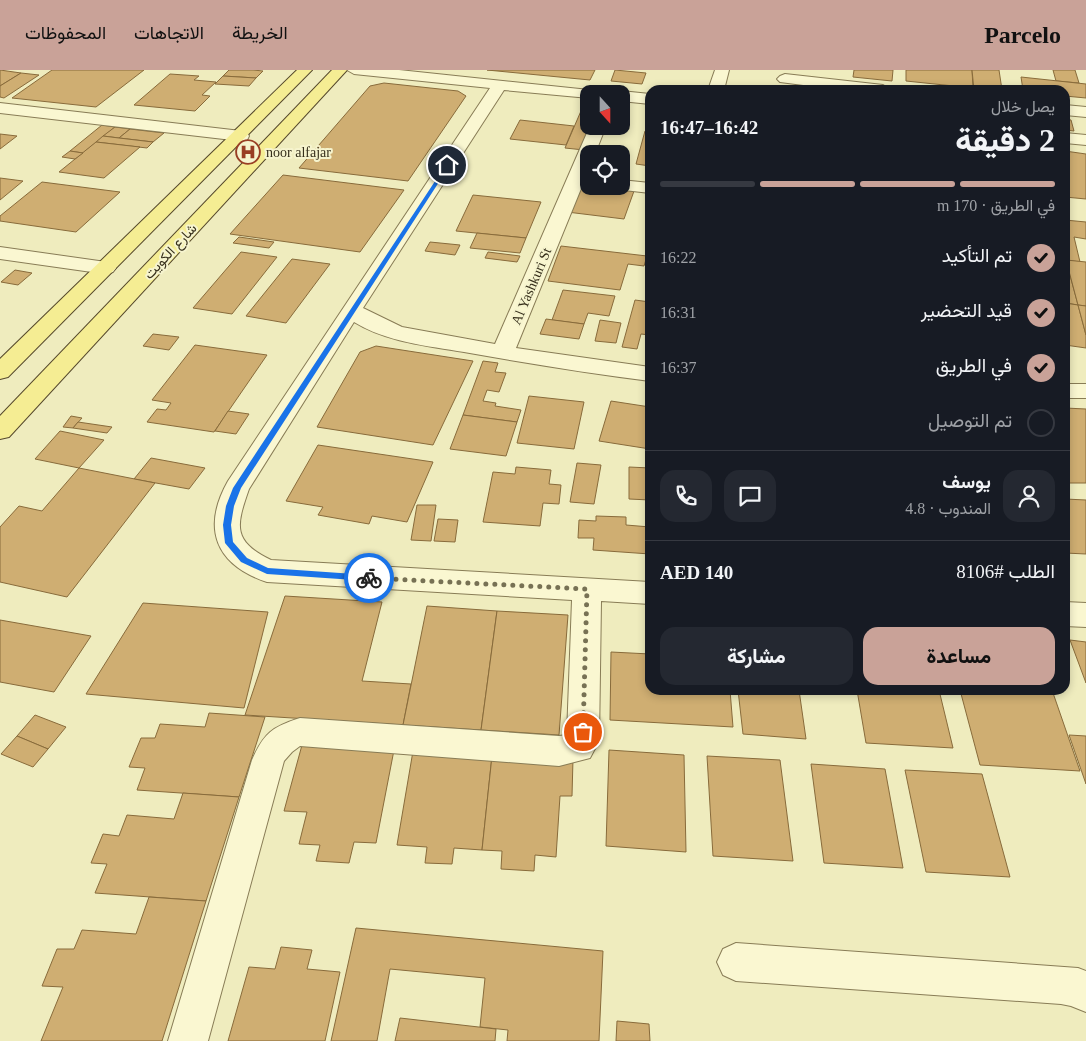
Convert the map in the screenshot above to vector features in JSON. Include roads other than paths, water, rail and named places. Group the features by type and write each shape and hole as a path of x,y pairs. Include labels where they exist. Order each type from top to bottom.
{"main road":[{"name":"شارع الكويت","path":"0,372 241,136 305,70"},
{"name":"شارع الكويت","path":"0,431 340,70"}],"street":[{"path":"354,70 409,73 580,93"},
{"path":"718,85 722,70"},
{"path":"785,80 834,85"},
{"path":"500,84 351,310 237,488 230,506 227,525 229,543 244,560 267,571 645,593"},
{"path":"630,97 645,98"},
{"path":"0,108 241,136"},
{"path":"1070,110 1086,112"},
{"path":"1070,138 1086,140"},
{"name":"Al Yashkuri St","path":"503,352 558,219 580,184"},
{"path":"630,186 645,187"},
{"path":"0,253 106,268"},
{"path":"351,310 371,323 398,333 503,352 645,373"},
{"path":"1070,391 1086,391"},
{"path":"188,1041 268,760 274,746 285,736 300,732 559,751 578,748 583,741 587,589"},
{"path":"1070,614 1086,615"},
{"path":"736,962 1060,985 1078,987 1086,993"}],"place":[{"name":"noor alfajar","path":"248,152"}]}
